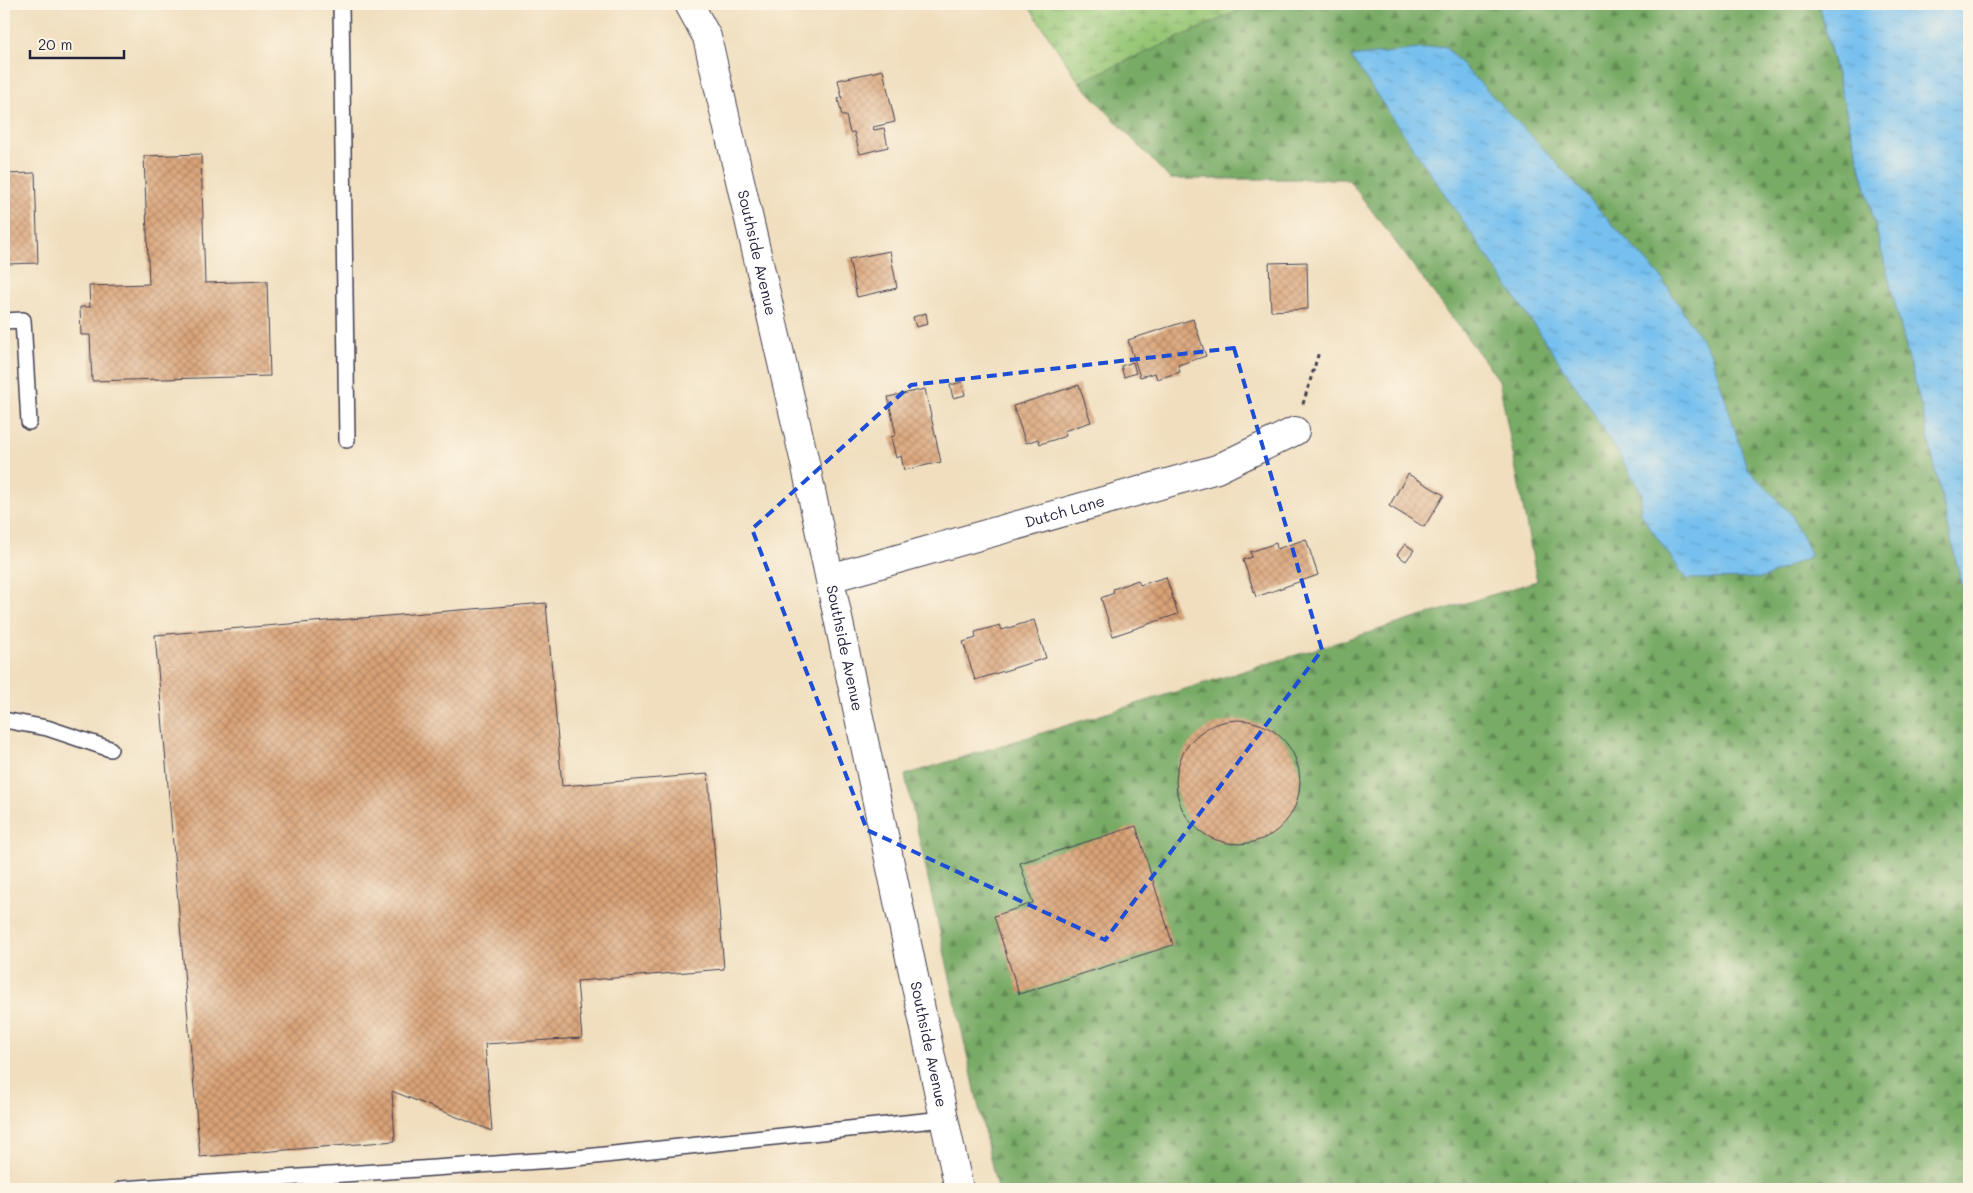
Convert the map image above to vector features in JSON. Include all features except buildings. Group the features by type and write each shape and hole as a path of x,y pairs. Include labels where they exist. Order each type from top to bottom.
{"street":[{"name":"Southside Avenue","path":"689,4 707,38 804,457 958,1189"},
{"name":"Dutch Lane","path":"830,578 1217,469 1295,431"}],"lane":[{"path":"341,4 347,440"},
{"path":"4,322 23,320 29,422"},
{"path":"4,720 47,728 110,749"},
{"path":"122,1189 567,1159 943,1119"}],"path":[{"path":"1295,431 1319,352"}],"highlighted area":[{"path":"1234,348 1322,650 1105,940 867,830 752,529 911,385"}],"green space":[{"path":"1043,4 1253,4 1079,82 1030,8"},
{"path":"1253,4 1819,4 1922,410 1956,561 1969,609 1969,1189 997,1189 905,775 1537,581 1499,380 1348,179 1170,179 1079,82"}],"water":[{"path":"1819,4 1969,4 1969,609 1956,561 1922,410"},
{"path":"1444,46 1538,143 1660,276 1711,354 1747,468 1791,514 1811,556 1764,578 1686,579 1640,513 1642,493 1588,404 1351,57"}]}
